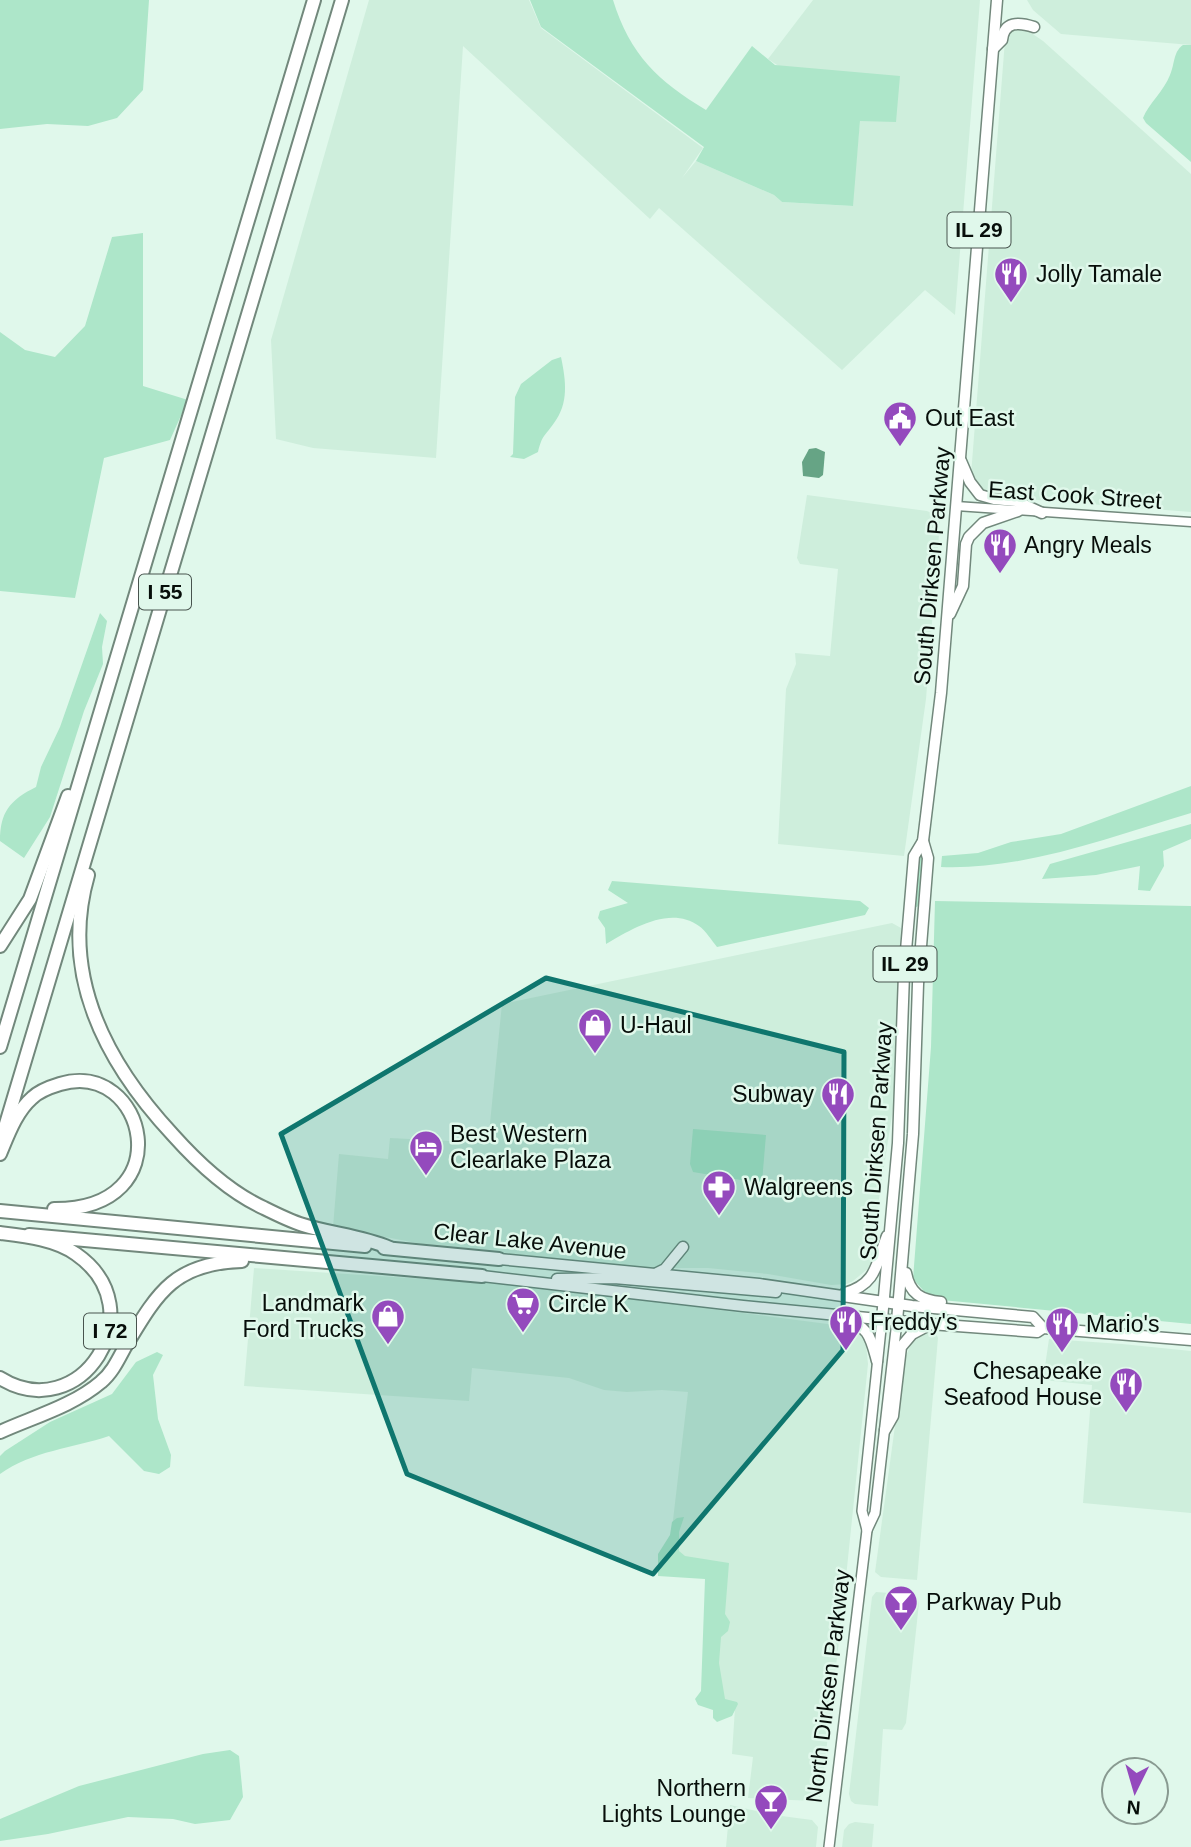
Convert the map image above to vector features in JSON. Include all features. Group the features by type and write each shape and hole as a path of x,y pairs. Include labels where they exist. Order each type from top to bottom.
{"highway":[{"name":"I 55","path":"0,1047 314,0"},
{"name":"I 55","path":"0,1144 330,39 344,0"},
{"path":"0,946 30,899 103,705"},
{"path":"110,774 99,835 85,883 79,942 83,978 91,1010 119,1066 145,1105 192,1156 260,1207 303,1225 372,1240 390,1248"},
{"path":"0,1154 18,1116 31,1099 52,1086 75,1080 101,1086 121,1100 129,1110 137,1130 135,1165 127,1181 100,1203 77,1208 6,1211"},
{"name":"Clear Lake Avenue","path":"6,1211 499,1259"},
{"name":"I 72","path":"0,1378 31,1390 69,1383 85,1373 96,1362 109,1335 111,1305 94,1269 67,1249 29,1236 2,1233"},
{"name":"Clear Lake Avenue","path":"29,1236 482,1276"},
{"path":"0,1432 83,1394 101,1382 115,1365 155,1300 182,1275 195,1268 226,1261 298,1260"}],"main road":[{"name":"South Dirksen Parkway","path":"882,1319 900,1110 904,974 914,856 923,841 939,723 997,0"},
{"path":"993,49 1002,40 1003,33 1010,24 1034,26"},
{"path":"960,458 970,482 980,495 1016,501 1042,513"},
{"path":"947,621 963,586 966,544 969,537 984,523 1018,511"},
{"name":"South Dirksen Parkway","path":"901,1292 915,1101 918,984 928,859 923,841"},
{"path":"839,1295 856,1290 869,1281 877,1268 891,1226"},
{"path":"654,1274 665,1269 683,1247"},
{"name":"Clear Lake Avenue","path":"499,1259 797,1289 900,1305 1033,1317 1043,1328"},
{"path":"904,1264 908,1282 915,1294 922,1299 995,1307 1002,1314"},
{"name":"Clear Lake Avenue","path":"482,1276 930,1324 1037,1332 1043,1328 1191,1340"},
{"path":"543,1283 564,1279 614,1278 754,1292 797,1289"},
{"name":"North Dirksen Parkway","path":"829,1847 867,1530 875,1513 901,1292"},
{"path":"743,1306 754,1313 854,1322 870,1337 877,1361"},
{"name":"North Dirksen Parkway","path":"867,1530 862,1511 882,1319"},
{"path":"885,1430 893,1416 901,1347 912,1334 930,1324"}],"street":[{"name":"East Cook Street","path":"956,506 1191,522"}],"highlighted area":[{"path":"546,978 844,1052 843,1350 653,1574 407,1474 281,1134"}],"shaded area":[{"path":"0,0 149,0 143,90 117,118 88,126 47,124 0,129"},
{"path":"369,0 529,0 541,28 703,148 682,178 696,161 774,195 782,202 852,206 860,120 768,59 813,0 980,0 955,315 925,290 842,370 659,208 650,219 463,46 436,458 313,448 276,439 271,340"},
{"path":"530,0 613,0 628,36 648,65 674,88 706,110 752,46 775,65 900,76 896,122 860,121 853,206 782,202 774,195 696,161 704,147 541,27"},
{"path":"1027,0 1191,0 1191,45 1061,34 1033,10"},
{"path":"1024,28 1043,41 1191,174 1191,512 1000,497 979,490 971,475 1005,40 1010,29"},
{"path":"1183,45 1191,45 1191,162 1143,118 1167,81 1176,55"},
{"path":"143,233 143,386 188,400 170,440 104,458 75,598 0,591 0,332 25,350 55,357 85,326 112,237"},
{"path":"561,357 565,392 559,415 542,439 538,452 524,459 510,457 513,454 515,397 521,384 552,360"},
{"path":"816,448 825,452 823,475 819,478 803,476 802,462 809,449"},
{"path":"807,495 927,511 938,516 940,522 926,699 904,856 778,844 786,689 796,664 795,653 830,656 838,569 800,564 797,558"},
{"path":"100,613 107,621 102,647 103,664 84,711 50,817 24,858 0,841 2,822 13,802 36,787 41,767 60,727"},
{"path":"1191,786 1191,813 1036,858 973,867 941,867 942,856 978,853 1011,842 1061,834"},
{"path":"1191,824 1191,839 1163,851 1164,866 1150,891 1138,890 1140,866 1096,875 1042,879 1050,864"},
{"path":"921,852 924,852 920,902 917,907 913,907 918,859"},
{"path":"612,881 860,901 869,908 865,915 717,947 699,926 676,918 639,926 606,944 605,928 598,918 600,911 628,903 608,890"},
{"path":"935,901 1191,906 1191,1324 931,1299 913,1279 931,1047"},
{"path":"892,923 901,928 903,940 894,1102 879,1199 873,1261 870,1267 853,1281 831,1285 768,1274 708,1268 642,1268 515,1255 422,1244 333,1227 339,1154 388,1159 390,1138 488,1143 502,1004"},
{"path":"693,1129 766,1135 762,1182 693,1172 690,1164"},
{"path":"254,1268 532,1286 843,1326 854,1329 861,1335 866,1344 868,1364 821,1796 815,1801 748,1798 753,1757 732,1754 735,1708 707,1705 722,1569 668,1563 688,1392 604,1390 569,1378 472,1368 469,1401 244,1386"},
{"path":"927,1333 936,1333 938,1338 917,1580 881,1577 875,1572 904,1360 913,1340"},
{"path":"1049,1339 1191,1351 1191,1513 1083,1503 1092,1385 1043,1380"},
{"path":"157,1352 163,1355 153,1375 158,1419 171,1455 170,1467 159,1474 144,1471 109,1436 39,1455 0,1474 0,1456 5,1451 50,1422 112,1394 136,1362"},
{"path":"684,1517 679,1532 679,1551 685,1556 729,1563 725,1614 730,1622 728,1631 721,1637 719,1663 725,1699 738,1704 732,1716 717,1722 713,1718 713,1710 698,1705 695,1699 701,1691 705,1579 658,1576 658,1554 670,1535 672,1522"},
{"path":"876,1592 916,1595 919,1603 906,1723 902,1730 883,1729 878,1806 855,1804 849,1794 872,1597"},
{"path":"230,1750 239,1756 243,1797 230,1820 195,1824 173,1819 128,1817 0,1841 0,1819 79,1786 203,1754"},
{"path":"730,1805 812,1820 818,1827 816,1847 726,1847"},
{"path":"855,1822 874,1824 872,1847 842,1847 844,1830"}],"place":[{"name":"Jolly Tamale","path":"1011,304"},
{"name":"Out East","path":"900,448"},
{"name":"Angry Meals","path":"1000,575"},
{"name":"U-Haul","path":"595,1055"},
{"name":"Subway","path":"838,1124"},
{"name":"Best Western Clearlake Plaza","path":"426,1177"},
{"name":"Walgreens","path":"719,1217"},
{"name":"Circle K","path":"523,1334"},
{"name":"Landmark Ford Trucks","path":"388,1346"},
{"name":"Freddy's","path":"846,1352"},
{"name":"Mario's","path":"1062,1354"},
{"name":"Chesapeake Seafood House","path":"1126,1414"},
{"name":"Parkway Pub","path":"901,1632"},
{"name":"Northern Lights Lounge","path":"771,1831"}]}
